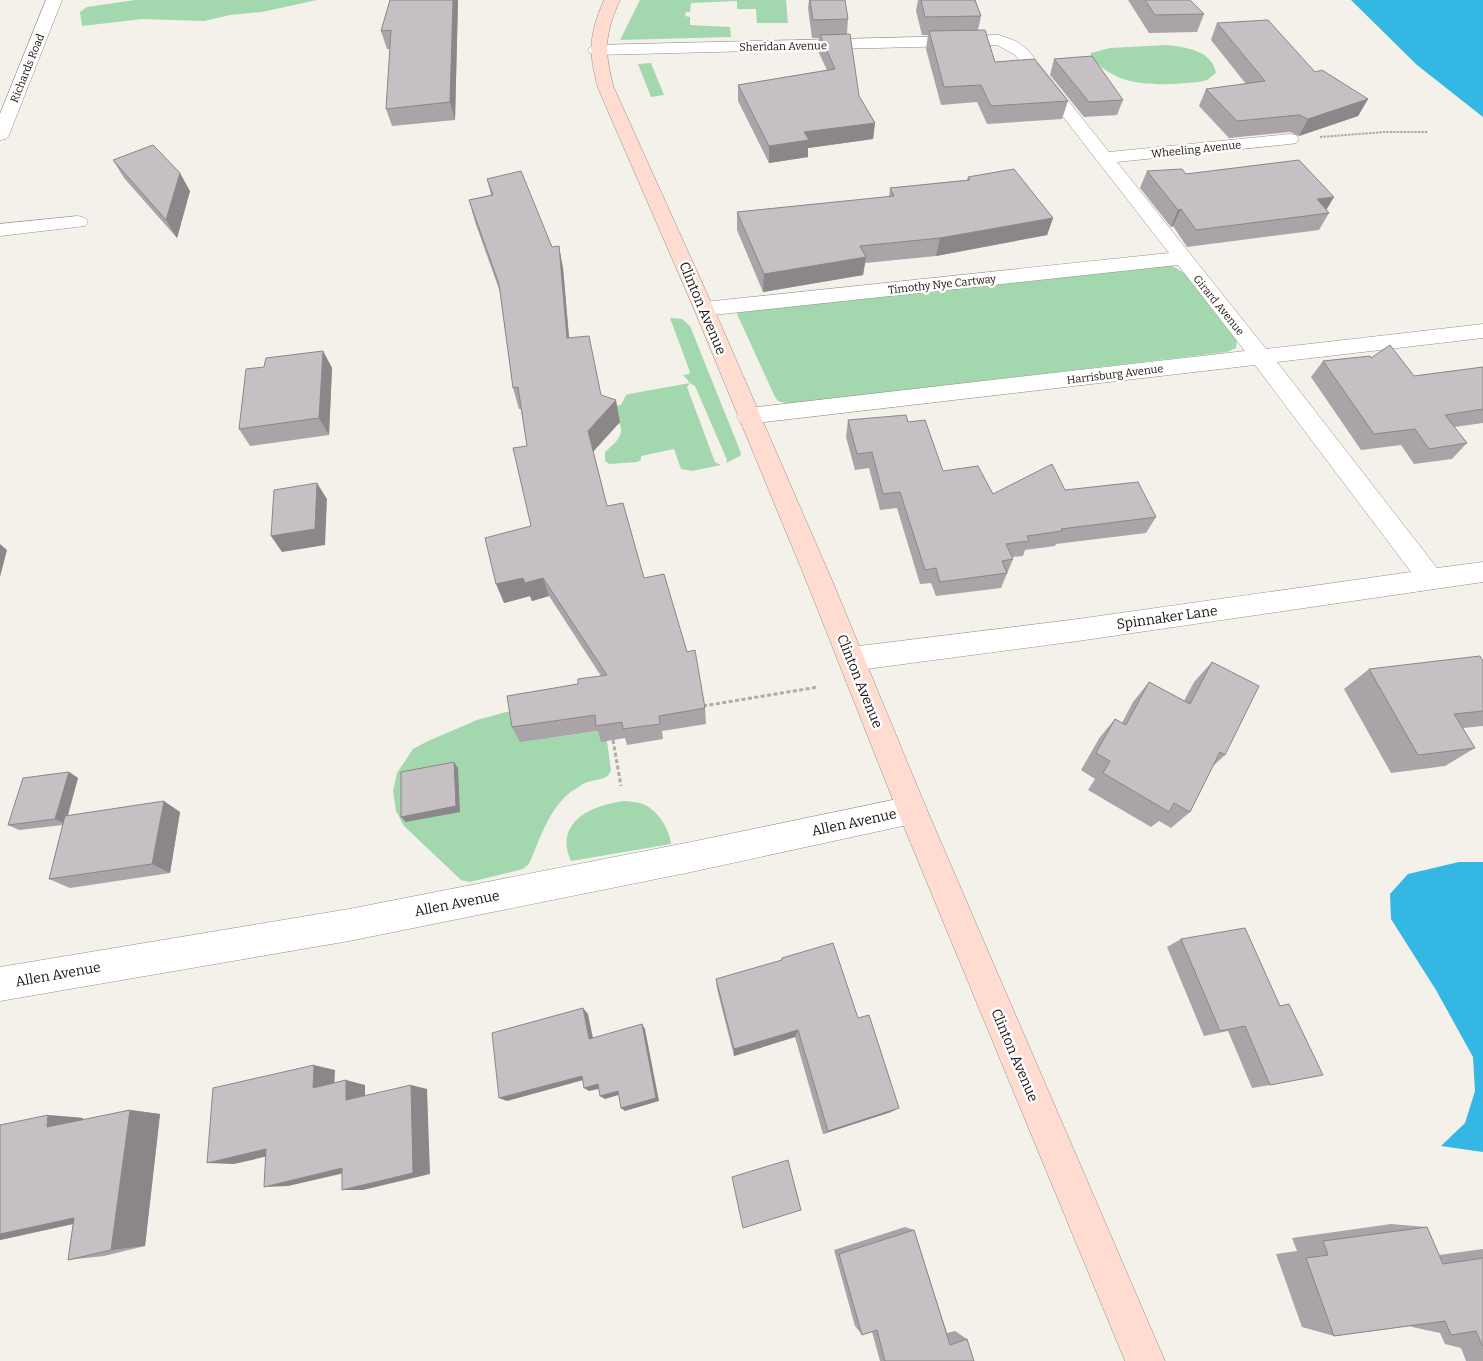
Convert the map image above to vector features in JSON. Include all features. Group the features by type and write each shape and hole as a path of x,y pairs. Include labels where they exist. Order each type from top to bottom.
{"street":[{"name":"Richards Road","path":"0,135 54,0"},
{"name":"Clinton Avenue","path":"612,0 601,26 596,50 606,88 704,309 821,585 912,810 1145,1361"},
{"name":"Sheridan Avenue","path":"596,50 999,40"},
{"name":"Girard Avenue","path":"999,40 1010,44 1021,52 1181,258 1261,357 1431,579"},
{"name":"Wheeling Avenue","path":"1103,158 1290,139"},
{"path":"0,230 78,222"},
{"name":"Timothy Nye Cartway","path":"704,309 1181,258"},
{"name":"Harrisburg Avenue","path":"748,416 1483,331"},
{"name":"Spinnaker Lane","path":"851,659 1372,589 1483,572"},
{"name":"Allen Avenue","path":"0,984 349,925 691,857 912,810"}],"path":[{"path":"1290,139 1384,132 1428,132"},
{"path":"703,706 818,687"},
{"path":"613,740 621,786"}],"green space":[{"path":"135,0 317,0 262,12 230,15 204,21 143,19 82,26 80,12 87,7"},
{"path":"640,0 786,0 788,23 757,23 756,9 737,9 737,1 691,3 690,12 686,12 685,16 690,17 690,25 730,27 731,37 620,40"},
{"path":"1166,45 1197,51 1209,59 1216,73 1207,80 1199,82 1141,83 1114,75 1102,68 1091,57 1091,53 1110,48"},
{"path":"651,63 664,95 651,97 638,64"},
{"path":"1171,265 1184,273 1237,340 1236,348 1227,352 789,404 778,401 775,397 737,314 742,311"},
{"path":"670,318 682,319 690,326 741,453 740,456 726,463 727,460 695,386 683,375 690,372"},
{"path":"690,383 687,387 715,462 721,465 692,471 681,469 674,449 641,456 641,460 637,462 609,464 605,461 605,452 618,440 621,429 617,419 605,406 621,405 626,395 629,394"},
{"path":"543,702 548,738 600,731 607,741 611,770 604,778 585,783 564,798 551,815 529,864 523,869 470,882 461,880 404,826 396,811 393,791 397,773 413,749 428,741 477,720"},
{"path":"626,801 643,804 659,816 666,827 671,844 571,861 567,847 567,836 579,818 601,806"}],"water":[{"path":"1351,0 1483,0 1483,117 1417,65"},
{"path":"1459,862 1483,862 1483,1152 1441,1146 1465,1123 1475,1091 1473,1057 1436,990 1391,919 1390,894 1408,874"}],"building":[{"path":"390,0 453,0 450,102 386,109 391,30 381,31"},
{"path":"810,0 845,0 848,19 813,20"},
{"path":"921,0 975,0 981,16 925,17"},
{"path":"1145,0 1190,0 1204,14 1155,15"},
{"path":"1268,20 1315,72 1322,70 1368,99 1308,119 1299,115 1237,121 1206,89 1265,81 1217,23"},
{"path":"985,30 995,62 1034,59 1068,101 991,106 981,85 944,87 929,31"},
{"path":"850,34 859,96 875,123 804,132 809,140 769,146 738,85 835,69 820,35"},
{"path":"1092,56 1123,100 1089,102 1054,59"},
{"path":"153,145 180,173 166,220 113,160"},
{"path":"1299,160 1334,197 1317,199 1329,213 1196,230 1181,209 1178,210 1147,171 1182,169 1186,174"},
{"path":"1014,169 1053,218 940,238 860,246 866,257 764,274 737,212 894,196 890,188 970,180 968,177"},
{"path":"521,171 552,247 559,246 567,338 589,336 601,395 616,400 588,431 607,506 623,503 644,578 664,574 687,652 695,650 705,708 659,716 660,724 623,729 622,722 596,726 595,715 512,727 507,696 578,684 578,679 607,675 543,578 525,583 523,578 496,584 485,538 531,526 513,448 527,446 518,387 513,388 499,284 469,200 493,195 487,179"},
{"path":"1390,345 1414,376 1483,367 1483,409 1445,415 1467,443 1429,449 1415,429 1374,434 1323,361 1370,356 1371,358"},
{"path":"323,351 319,418 239,429 246,369 264,367 266,358"},
{"path":"906,415 908,422 925,420 943,471 978,466 993,494 1052,464 1065,490 1138,482 1156,517 1061,529 1062,531 1027,536 1029,541 1006,544 1013,559 1002,561 1007,573 940,582 936,568 925,570 900,492 883,494 872,452 857,454 848,420"},
{"path":"317,483 315,529 271,536 274,490"},
{"path":"1480,656 1483,661 1483,711 1454,714 1475,748 1418,755 1369,669"},
{"path":"1212,662 1259,686 1225,755 1220,752 1190,812 1174,803 1169,812 1103,773 1110,761 1096,753 1115,719 1126,725 1149,682 1190,704"},
{"path":"454,762 456,806 401,817 401,772"},
{"path":"69,772 55,819 8,825 23,778"},
{"path":"164,801 152,864 49,879 65,816"},
{"path":"1245,928 1280,1006 1289,1004 1323,1075 1270,1085 1245,1026 1220,1031 1181,939"},
{"path":"833,943 858,1018 869,1015 899,1108 828,1131 798,1030 734,1049 716,979"},
{"path":"583,1008 589,1039 642,1024 656,1098 621,1108 618,1091 600,1096 598,1084 584,1088 582,1076 499,1098 492,1033"},
{"path":"314,1065 313,1088 346,1080 346,1100 411,1085 413,1173 342,1190 342,1168 264,1187 266,1149 207,1163 213,1088"},
{"path":"130,1110 111,1250 68,1260 74,1218 0,1234 0,1125 48,1115 47,1127"},
{"path":"788,1160 801,1210 743,1228 732,1177"},
{"path":"1427,1227 1443,1264 1483,1258 1483,1347 1476,1331 1451,1335 1445,1321 1334,1336 1306,1258 1328,1255 1323,1241"},
{"path":"914,1230 950,1345 967,1339 974,1361 885,1361 877,1330 862,1335 839,1254"}]}
